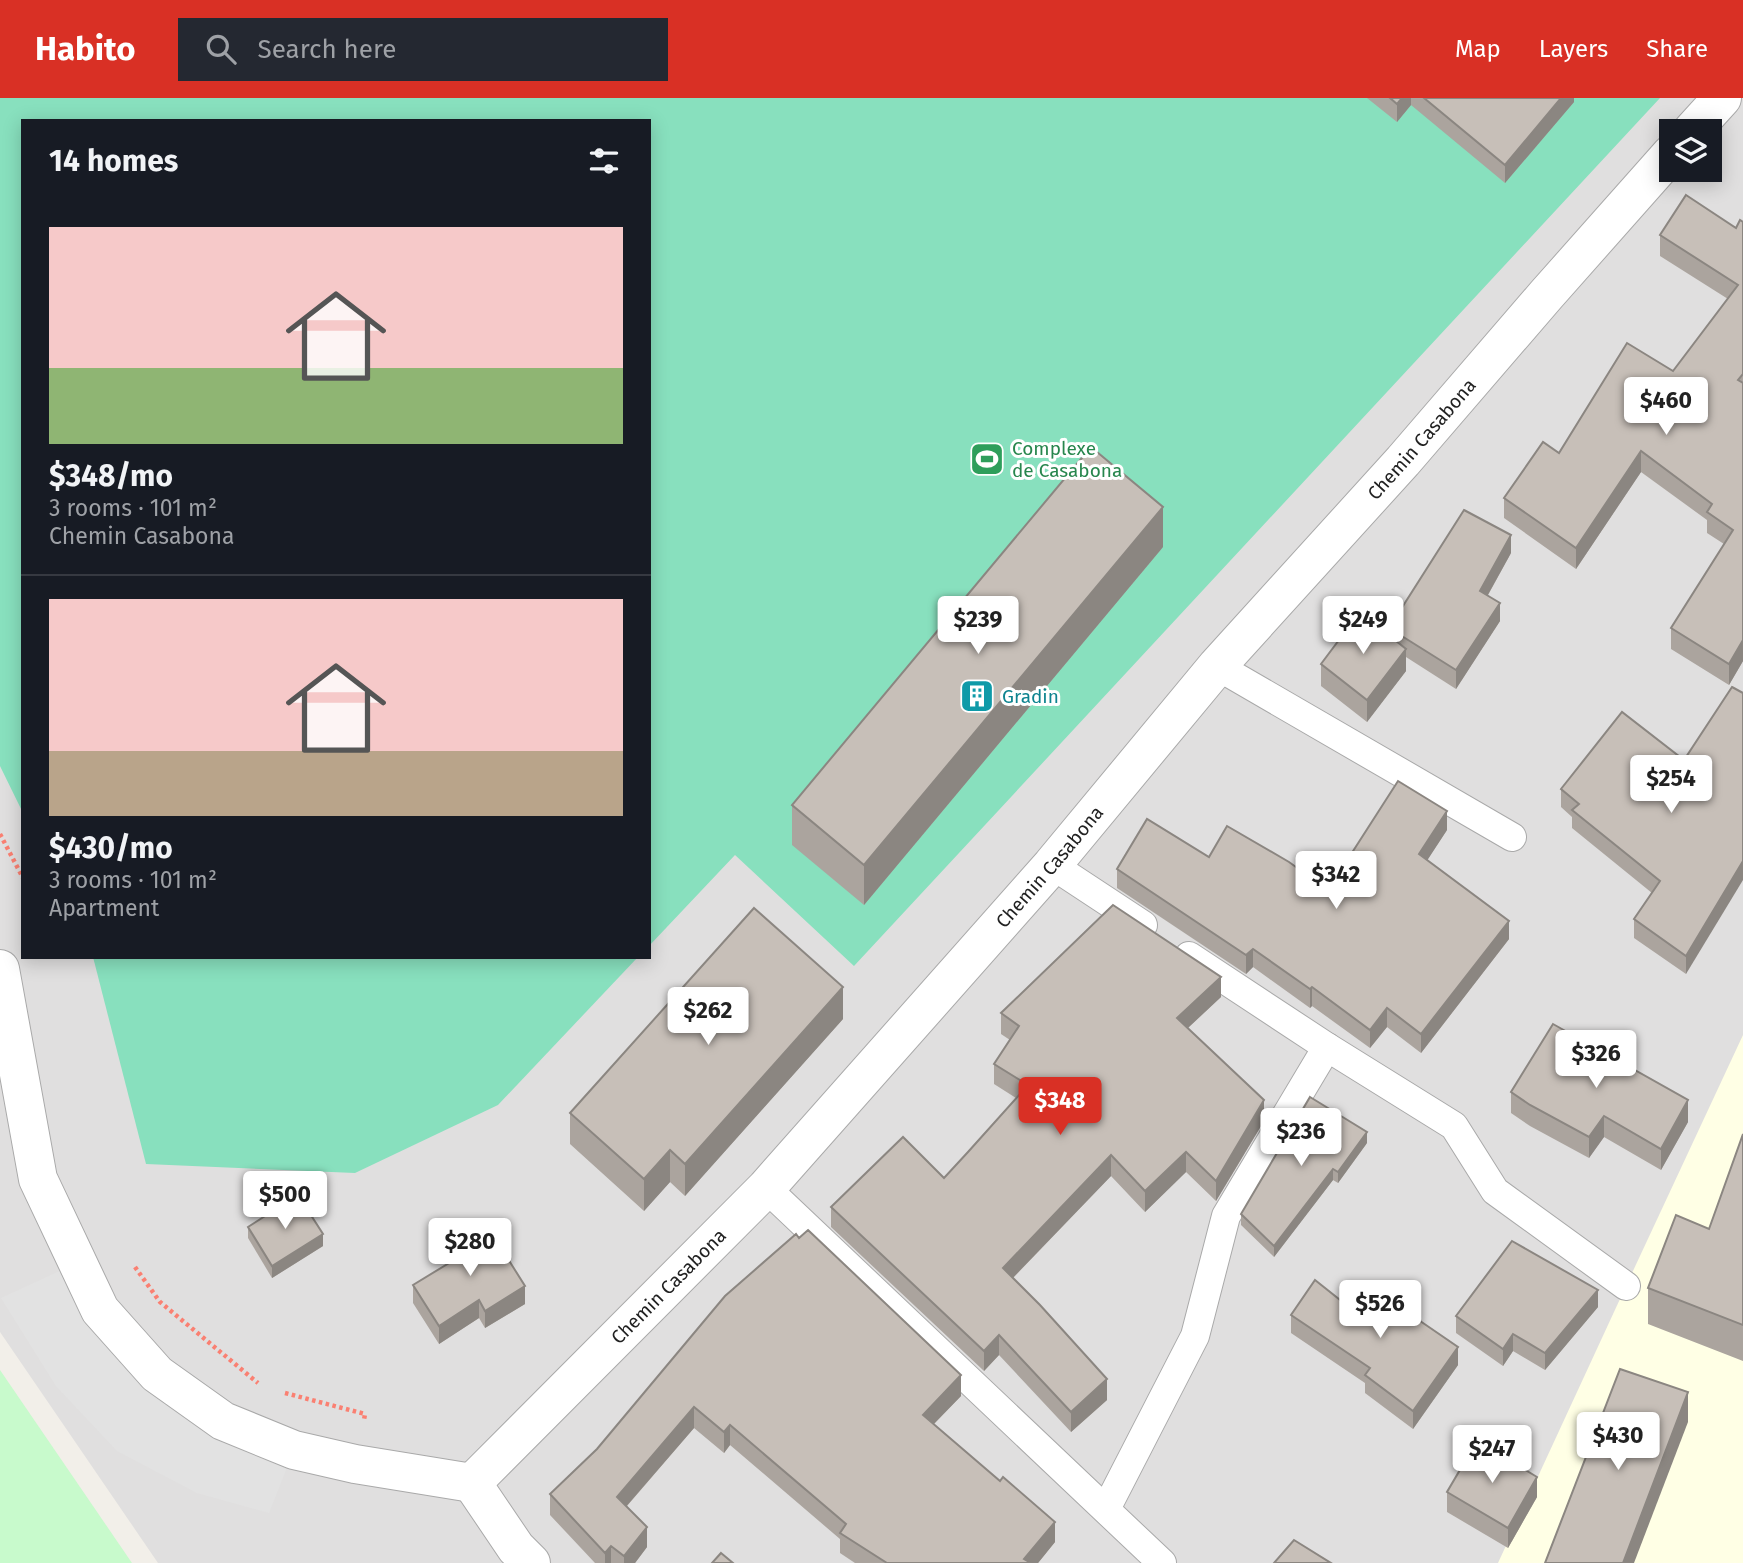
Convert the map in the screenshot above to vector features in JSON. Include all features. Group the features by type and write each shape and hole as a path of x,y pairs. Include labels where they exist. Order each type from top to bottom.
{"street":[{"path":"1703,119 1721,98"},
{"name":"Chemin Casabona","path":"472,1483 766,1188 1052,865 1217,666 1403,461 1659,168"},
{"path":"0,969 38,1179 100,1310 157,1374 223,1421 294,1450 355,1464 472,1483 516,1548 531,1563"}],"lane":[{"path":"1217,666 1512,837"},
{"path":"1052,865 1327,1047 1454,1126 1496,1191 1626,1286"},
{"path":"1106,1509 1195,1336 1226,1216 1327,1047"},
{"path":"766,1188 1162,1563"}],"path":[{"path":"0,834 21,874"},
{"path":"132,1263 160,1302 262,1386"},
{"path":"275,1390 365,1414 355,1464"}],"shaded area":[{"path":"0,98 1743,98 1743,1563 158,1563 0,1332"},
{"path":"1743,1035 1743,1563 1498,1563 1626,1286"},
{"path":"77,1263 100,1310 294,1450 269,1513 197,1493 117,1451 56,1386 1,1298"}],"green space":[{"name":"Complexe de Casabona","path":"0,98 1660,98 854,966 735,855 651,944 651,119 21,119 21,809 0,766"},
{"path":"94,959 636,959 498,1105 355,1173 146,1164"},
{"path":"0,1370 132,1563 0,1563"}],"building":[{"path":"1390,98 1402,98 1397,104"},
{"path":"1424,98 1561,98 1505,165"},
{"path":"1686,195 1736,228 1740,220 1743,222 1743,374 1738,380 1743,383 1743,640 1729,664 1671,628 1733,530 1707,512 1712,504 1641,451 1576,548 1504,498 1543,442 1559,453 1627,343 1673,371 1738,285 1660,235"},
{"name":"Gradin","path":"1091,447 1163,507 864,865 792,805"},
{"path":"1464,510 1511,535 1480,591 1500,603 1456,670 1389,628"},
{"path":"1360,612 1406,649 1367,700 1321,664"},
{"path":"1732,687 1743,693 1743,861 1686,956 1634,919 1660,881 1572,810 1579,804 1561,789 1622,712 1684,760"},
{"path":"1398,781 1447,811 1419,854 1509,921 1421,1034 1387,1008 1370,1030 1312,987 1310,989 1253,949 1246,955 1117,869 1147,819 1209,857 1227,826 1289,862 1328,890"},
{"path":"1113,905 1221,977 1177,1018 1264,1100 1216,1181 1186,1152 1145,1191 1111,1155 1003,1268 1107,1379 1071,1412 999,1335 984,1351 831,1207 903,1137 944,1178 1028,1085 994,1064 1019,1026 1001,1013"},
{"path":"754,908 843,987 685,1164 670,1150 644,1179 570,1113"},
{"path":"1553,1024 1688,1100 1661,1149 1604,1116 1589,1137 1511,1092"},
{"path":"1310,1097 1367,1132 1338,1172 1333,1169 1274,1246 1241,1214"},
{"path":"1743,1134 1743,1325 1648,1288 1676,1215 1709,1229"},
{"path":"298,1195 323,1234 272,1266 248,1227"},
{"path":"486,1224 525,1286 485,1311 479,1300 439,1326 413,1285 454,1260 447,1250"},
{"path":"808,1230 961,1375 923,1415 1000,1481 1003,1477 1055,1522 1024,1559 1031,1563 887,1563 840,1533 846,1524 730,1425 724,1432 694,1407 617,1497 647,1527 624,1556 611,1546 605,1553 550,1494 597,1449 725,1296 796,1234 799,1238"},
{"path":"1512,1241 1598,1290 1545,1353 1513,1334 1503,1349 1456,1316"},
{"path":"1315,1280 1349,1307 1354,1301 1359,1305 1372,1288 1458,1347 1413,1411 1365,1375 1370,1368 1291,1315"},
{"path":"1620,1369 1688,1392 1623,1563 1545,1563"},
{"path":"1477,1441 1537,1477 1508,1528 1447,1492"},
{"path":"1294,1540 1331,1563 1274,1563"},
{"path":"721,1553 733,1563 712,1563"}],"place":[{"name":"Complexe de Casabona","path":"987,459"},
{"name":"Gradin","path":"977,696"}]}
